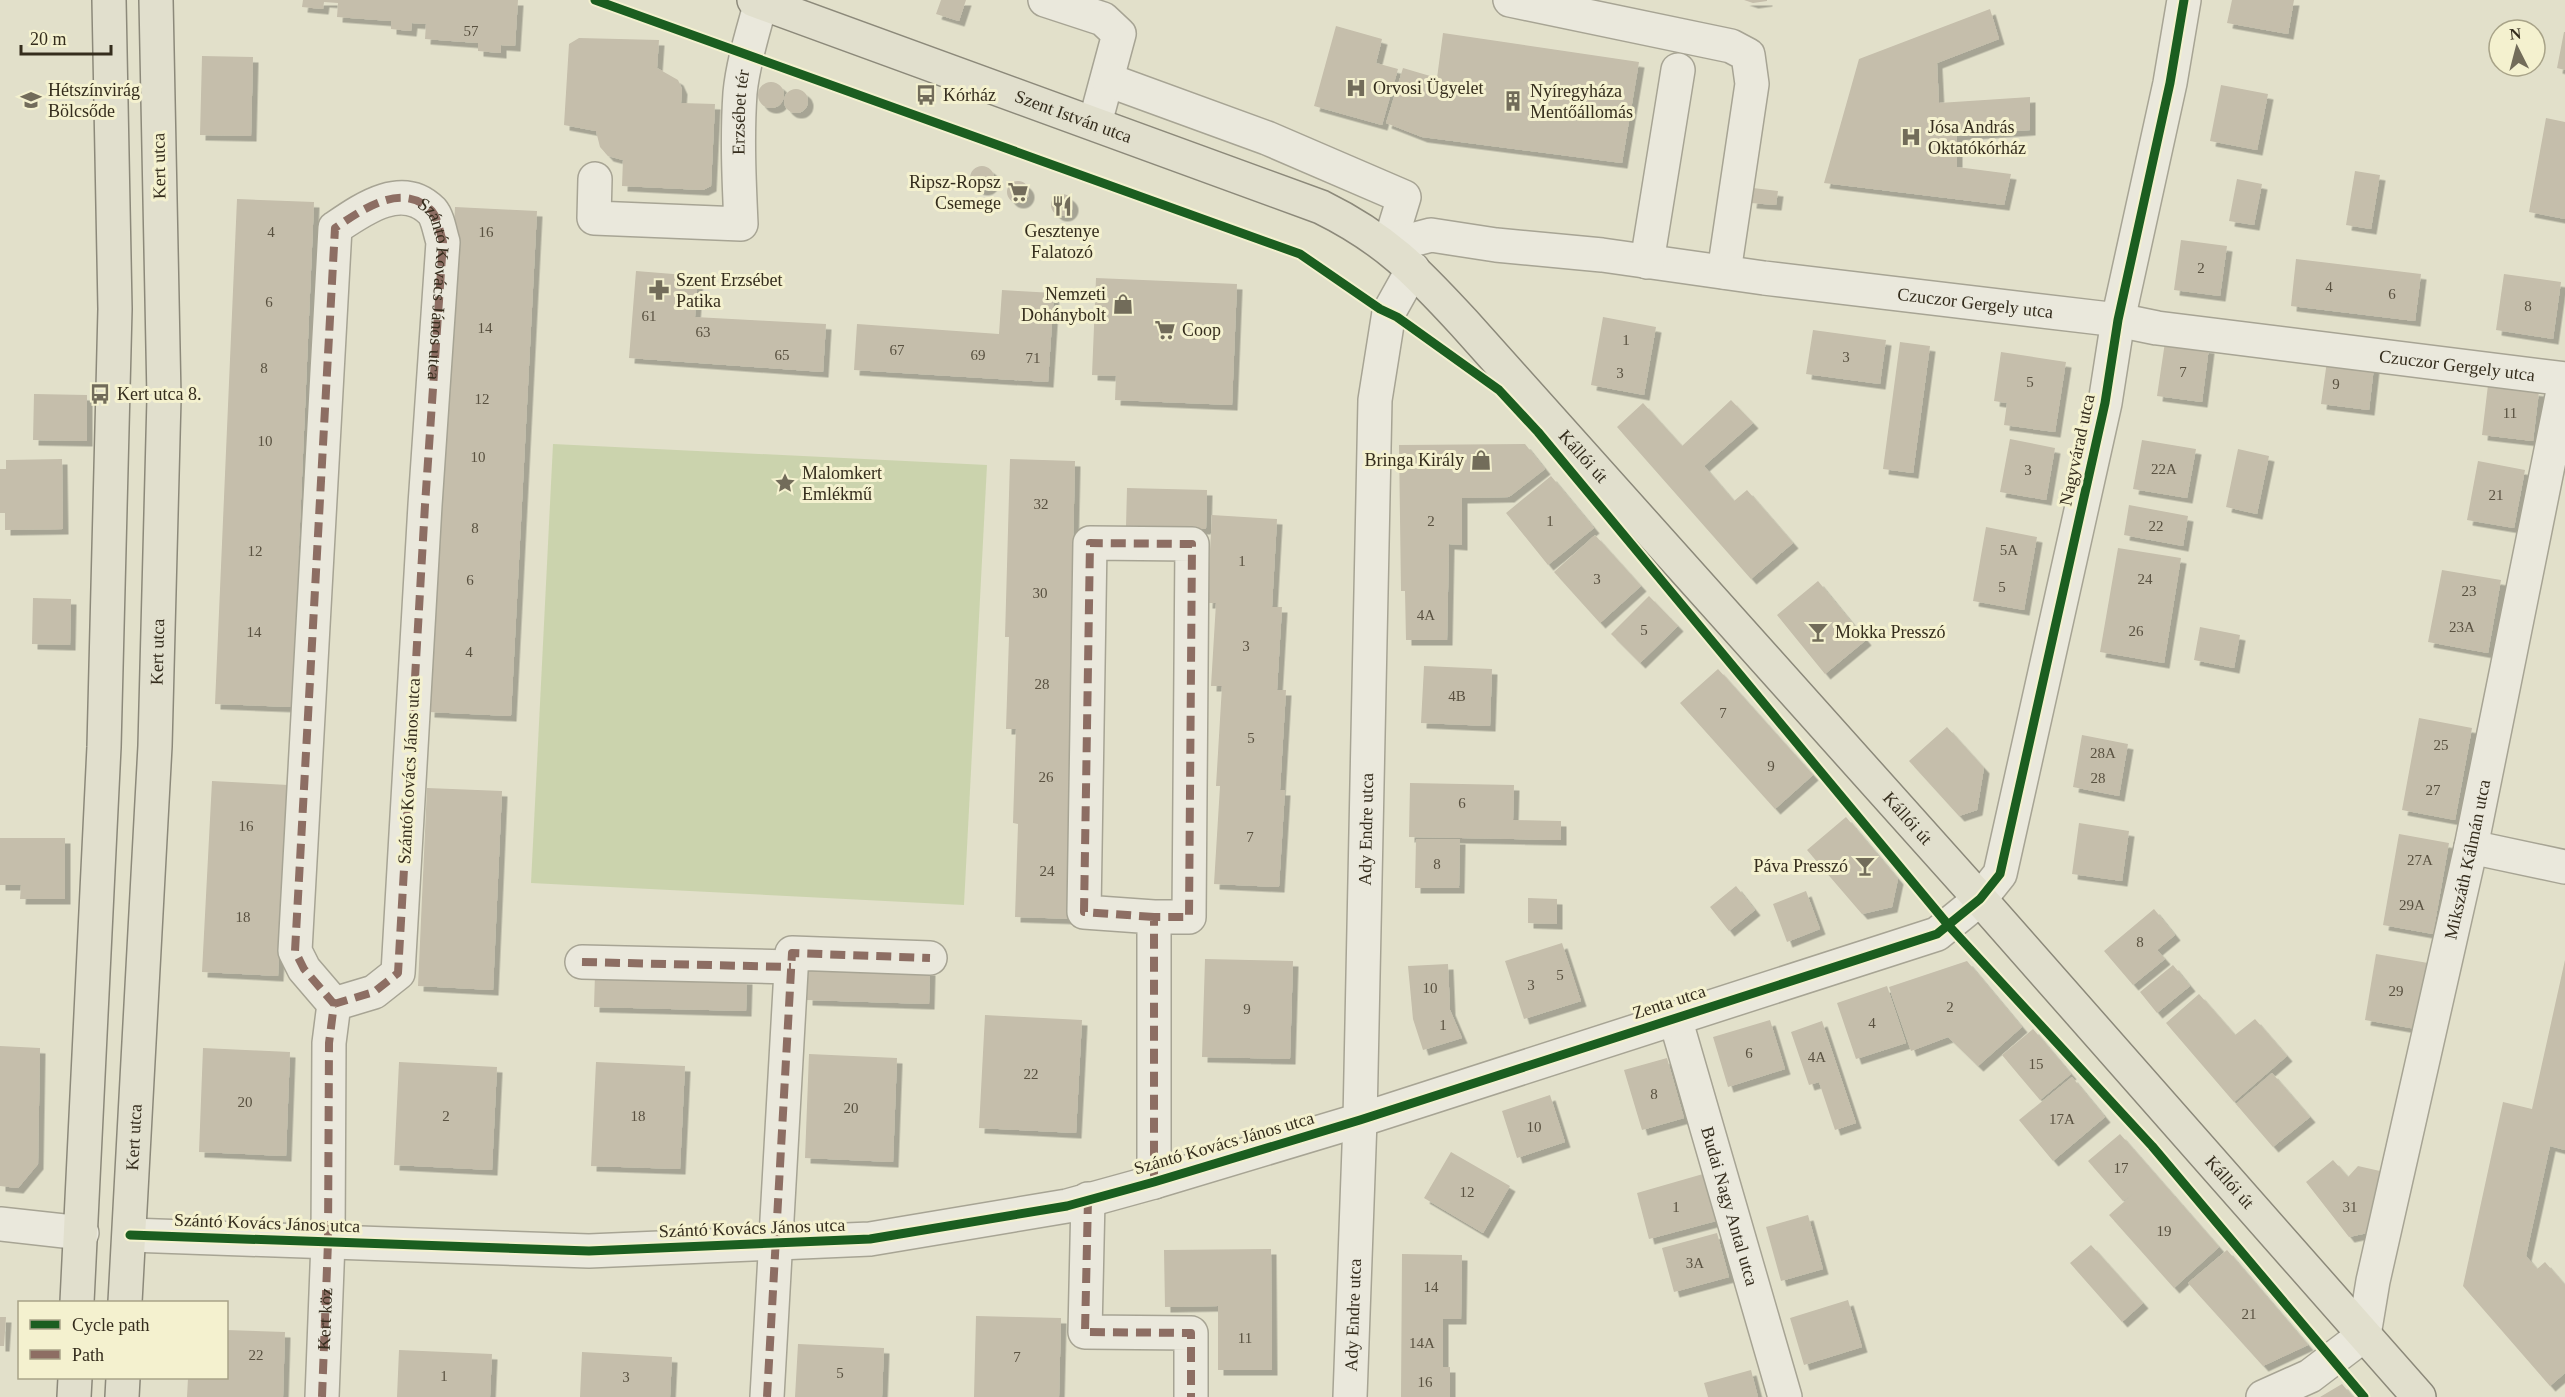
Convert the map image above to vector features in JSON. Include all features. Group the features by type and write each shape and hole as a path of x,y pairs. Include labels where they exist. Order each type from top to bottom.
{"main road":[{"path":"77,1301 104,747 115,309 110,0"},
{"name":"Kert utca","path":"126,1301 155,746 164,398 156,0"},
{"name":"Szent István utca","path":"758,1 1321,207 1354,223 1389,246"},
{"name":"Kállói út","path":"1389,246 1413,269 1980,899 2419,1397"},
{"path":"74,1397 75,1379"},
{"path":"122,1397 123,1379"}],"street":[{"path":"1045,0 1103,19 1119,34 1095,123"},
{"path":"1510,0 1731,46 1748,55 1752,84 1724,272"},
{"name":"Nagyvárad utca","path":"1980,899 2000,874 2104,403 2118,320 2170,83 2184,0"},
{"name":"Erzsébet tér","path":"595,179 594,218 741,224 738,146 740,92 758,1"},
{"path":"1647,262 1678,70"},
{"path":"1108,80 1267,138 1404,197 1389,246"},
{"name":"Szántó Kovács János utca","path":"328,1242 329,1043 334,1004 304,969 295,951 335,228 386,198 415,199 434,212 443,242 425,505 398,973 374,992 334,1004"},
{"name":"Czuczor Gergely utca","path":"1389,246 1431,235 1496,245 2118,320 2157,328 2565,380"},
{"name":"Ady Endre utca","path":"1350,1397 1360,1120 1375,399 1389,312 1413,269"},
{"name":"Mikszáth Kálmán utca","path":"2364,1335 2375,1270 2471,847 2565,380"},
{"path":"1090,543 1192,544 1188,917 1154,917 1084,912 1090,543"},
{"path":"2471,847 2565,867"},
{"name":"Zenta utca","path":"1360,1120 1936,934 1980,899"},
{"path":"1154,917 1154,1182"},
{"path":"767,1397 792,953 930,958"},
{"path":"582,962 791,968"},
{"name":"Budai Nagy Antal utca","path":"1675,1018 1785,1397"},
{"name":"Szántó Kovács János utca","path":"130,1235 589,1251 870,1239 1067,1206 1360,1120"},
{"path":"1088,1200 1085,1332 1191,1333 1191,1397"},
{"path":"0,1224 82,1233"},
{"name":"Kert köz","path":"322,1397 328,1242"},
{"path":"2263,1397 2310,1376 2364,1335"}],"green space":[{"path":"553,444 987,465 964,905 531,883"}],"building":[{"path":"303,0 518,0 515,46 501,45 501,53 478,51 478,43 425,39 426,24 412,23 411,31 391,29 391,21 337,17 338,3 324,2 323,9 302,7"},
{"path":"941,0 966,0 959,21 936,14"},
{"path":"1744,0 1767,0 1767,1 1753,3"},
{"path":"2232,0 2294,0 2288,34 2227,23"},
{"path":"1990,9 1999,39 1937,63 1939,103 2030,97 2030,130 1957,135 1957,167 2011,174 2004,205 1824,183 1859,59"},
{"name":"Orvosi Ügyelet","path":"1336,26 1382,39 1376,63 1398,69 1382,125 1314,106"},
{"path":"2565,32 2565,70 2557,68"},
{"name":"Nyíregyháza Mentőállomás","path":"1443,33 1639,62 1622,163 1422,137 1386,123 1403,68 1437,78"},
{"path":"579,38 659,40 657,68 678,80 682,89 681,103 715,104 711,186 703,190 622,186 623,160 608,156 600,147 596,131 564,125 569,44"},
{"path":"202,56 253,57 251,136 200,135"},
{"path":"771,82 780,86 784,95 780,104 771,108 762,104 758,95 762,86"},
{"path":"2221,85 2268,94 2257,150 2210,141"},
{"path":"796,89 801,90 807,96 807,106 801,112 796,113 791,112 785,106 784,101 785,96 791,90"},
{"path":"2546,118 2565,122 2565,219 2529,212"},
{"path":"982,166 990,170 994,178 990,186 982,190 974,186 970,178 974,170"},
{"path":"2355,171 2380,175 2371,229 2346,225"},
{"path":"2237,179 2262,184 2254,225 2229,221"},
{"name":"Ripsz-Ropsz Csemege","path":"1018,181 1026,184 1029,192 1026,200 1018,203 1010,200 1007,192 1010,184"},
{"path":"1753,188 1778,191 1776,205 1751,203"},
{"name":"Gesztenye Falatozó","path":"1062,194 1070,197 1073,205 1070,213 1062,216 1054,213 1051,205 1054,197"},
{"path":"237,199 314,202 292,707 215,704"},
{"path":"455,207 537,211 511,716 429,712"},
{"path":"2181,240 2227,246 2220,296 2174,290"},
{"path":"2296,259 2421,274 2415,321 2291,306"},
{"path":"636,271 698,276 695,317 826,324 823,372 629,358"},
{"path":"2504,274 2561,282 2553,339 2496,330"},
{"name":"Coop","path":"1096,278 1237,284 1232,405 1115,400 1116,376 1092,375"},
{"path":"1002,290 1054,293 1048,382 854,370 857,324 999,334"},
{"path":"1603,317 1656,327 1644,395 1591,385"},
{"path":"1813,330 1886,340 1880,384 1806,374"},
{"path":"1900,342 1930,346 1913,473 1883,469"},
{"path":"2165,342 2209,348 2202,402 2157,396"},
{"path":"2001,352 2066,362 2055,432 2004,425 2007,403 1994,401"},
{"path":"2327,361 2374,367 2369,410 2321,404"},
{"path":"2488,385 2539,391 2533,441 2482,435"},
{"path":"34,394 87,395 87,441 33,440"},
{"path":"1731,400 1753,423 1704,466 1734,501 1747,490 1793,543 1751,579 1617,427 1643,403 1682,446"},
{"path":"2010,439 2055,448 2046,500 2000,492"},
{"path":"2142,440 2196,449 2187,498 2133,489"},
{"path":"1525,444 1545,469 1509,497 1462,498 1462,545 1449,544 1447,640 1406,640 1405,591 1401,591 1399,445"},
{"path":"2238,449 2269,456 2257,514 2226,507"},
{"path":"62,459 63,529 5,530 5,513 0,513 0,469 6,469 6,460"},
{"path":"1010,459 1075,461 1073,549 1076,919 1015,917 1018,824 1013,823 1016,729 1006,729 1009,637 1005,637"},
{"path":"2478,461 2525,470 2514,528 2467,520"},
{"path":"1551,476 1594,528 1548,565 1506,513"},
{"path":"1127,488 1207,490 1206,529 1126,527"},
{"path":"2129,505 2188,516 2183,546 2124,535"},
{"path":"1212,515 1277,519 1272,607 1282,607 1277,690 1286,690 1280,790 1285,790 1279,887 1214,884 1220,786 1216,786 1222,686 1211,686 1216,603 1207,603"},
{"path":"1986,527 2037,537 2024,610 1973,601"},
{"path":"1595,535 1641,586 1600,623 1554,572"},
{"path":"2118,548 2181,558 2164,663 2100,652"},
{"path":"2442,570 2501,580 2488,653 2428,642"},
{"path":"1818,581 1866,640 1825,674 1777,615"},
{"path":"1649,596 1678,626 1640,663 1611,634"},
{"path":"33,598 71,599 70,645 32,644"},
{"path":"2200,627 2240,635 2234,668 2194,660"},
{"path":"1424,666 1492,669 1490,726 1421,723"},
{"path":"1718,669 1813,775 1775,809 1680,703"},
{"path":"2419,718 2472,728 2455,820 2402,810"},
{"path":"1947,727 1984,768 1977,810 1959,816 1909,761"},
{"path":"2082,735 2128,744 2119,796 2073,787"},
{"path":"212,781 288,785 278,976 202,972"},
{"path":"1410,783 1514,785 1513,820 1561,821 1561,840 1409,837"},
{"path":"427,788 502,791 493,990 418,986"},
{"path":"1846,817 1898,879 1892,907 1862,914 1807,850"},
{"path":"2079,823 2129,831 2122,881 2072,874"},
{"path":"2399,834 2449,843 2433,934 2383,925"},
{"path":"0,838 65,838 65,899 20,899 21,885 0,885"},
{"path":"1416,839 1460,839 1459,888 1415,888"},
{"path":"1736,886 1755,910 1729,931 1710,907"},
{"path":"1806,891 1820,929 1787,942 1773,904"},
{"path":"1528,898 1557,899 1557,924 1528,923"},
{"path":"2154,909 2175,935 2157,950 2165,959 2133,985 2104,951"},
{"path":"1562,943 1581,1001 1524,1019 1505,961"},
{"path":"2376,954 2428,963 2416,1029 2365,1020"},
{"path":"1205,959 1293,961 1290,1059 1202,1057"},
{"path":"2565,960 2565,1150 2550,1146 2526,1256 2537,1269 2545,1262 2565,1285 2565,1373 2550,1386 2463,1286 2503,1102 2532,1109"},
{"path":"1967,961 2022,1027 1978,1066 1948,1037 1911,1051 1889,987"},
{"path":"1448,964 1450,1010 1462,1038 1423,1050 1413,1019 1408,966"},
{"path":"2173,965 2190,986 2157,1013 2140,992"},
{"path":"808,966 930,970 929,1004 807,1000"},
{"path":"595,974 747,979 746,1011 594,1007"},
{"path":"1887,986 1906,1043 1856,1059 1837,1003"},
{"path":"2199,994 2235,1035 2255,1019 2287,1056 2234,1102 2166,1023"},
{"path":"985,1015 1082,1020 1076,1133 979,1128"},
{"path":"1770,1020 1785,1069 1728,1087 1713,1037"},
{"path":"1822,1021 1856,1123 1835,1130 1819,1082 1809,1085 1791,1032"},
{"path":"2033,1029 2071,1074 2040,1100 2002,1055"},
{"path":"0,1046 40,1048 38,1164 18,1188 0,1186"},
{"path":"203,1048 290,1052 286,1156 199,1152"},
{"path":"809,1054 897,1058 893,1162 805,1158"},
{"path":"1667,1058 1684,1118 1642,1130 1624,1070"},
{"path":"399,1062 497,1067 492,1170 394,1165"},
{"path":"596,1062 685,1066 680,1169 591,1166"},
{"path":"2272,1073 2310,1117 2273,1147 2236,1104"},
{"path":"2072,1077 2105,1117 2053,1161 2019,1120"},
{"path":"1550,1095 1565,1142 1517,1158 1502,1111"},
{"path":"2120,1134 2219,1247 2174,1288 2109,1215 2133,1194 2123,1201 2088,1161"},
{"path":"1451,1152 1510,1186 1483,1233 1424,1198"},
{"path":"2333,1160 2348,1177 2358,1166 2380,1171 2372,1232 2349,1237 2306,1182"},
{"path":"1703,1174 1716,1221 1649,1239 1637,1193"},
{"path":"1808,1215 1823,1269 1781,1281 1766,1227"},
{"path":"1717,1233 1729,1277 1674,1292 1662,1248"},
{"path":"2091,1245 2143,1303 2122,1322 2070,1263"},
{"path":"1271,1249 1272,1370 1218,1370 1218,1306 1165,1307 1164,1250"},
{"path":"2227,1250 2308,1345 2263,1366 2188,1283"},
{"path":"1402,1254 1462,1255 1461,1319 1443,1319 1443,1367 1450,1367 1450,1397 1401,1397"},
{"path":"1848,1300 1862,1347 1804,1365 1790,1318"},
{"path":"976,1316 1061,1318 1059,1397 974,1397"},
{"path":"0,1317 6,1317 4,1346 0,1346"},
{"path":"228,1330 285,1332 283,1397 187,1397 188,1379 228,1379"},
{"path":"798,1344 884,1348 882,1397 795,1397"},
{"path":"399,1350 492,1354 490,1397 397,1397"},
{"path":"582,1352 672,1357 670,1397 580,1397"},
{"path":"1751,1370 1758,1397 1708,1397 1704,1383"},
{"path":"2342,1384 2353,1397 2320,1397"}],"marked path":[{"path":"322,1397 328,1242 329,1043 334,1004 304,969 295,951 335,228 370,206 396,198 408,198 420,202 432,211 443,242 425,505 398,973 374,992 334,1004"},
{"path":"1154,917 1084,912 1090,543 1192,544 1189,917 1154,917 1154,1182"},
{"path":"767,1397 792,953 930,958"},
{"path":"582,962 791,967"},
{"path":"1088,1199 1085,1332 1191,1333 1191,1397"}],"cycle path":[{"path":"595,0 1300,254 1380,309 1397,317 1499,390 1538,432 1949,926 2152,1146 2364,1397"},
{"path":"130,1235 589,1251 870,1239 1067,1206 1154,1182 1360,1120 1937,934 1980,899 2000,874 2105,403 2118,320 2170,83 2184,0"}],"place":[{"name":"Orvosi Ügyelet","path":"1356,88"},
{"name":"Kórház","path":"926,95"},
{"name":"Hétszínvirág Bölcsőde","path":"31,100"},
{"name":"Nyíregyháza Mentőállomás","path":"1513,101"},
{"name":"Jósa András Oktatókórház","path":"1911,137"},
{"name":"Ripsz-Ropsz Csemege","path":"1018,192"},
{"name":"Gesztenye Falatozó","path":"1062,206"},
{"name":"Szent Erzsébet Patika","path":"659,290"},
{"name":"Nemzeti Dohánybolt","path":"1123,304"},
{"name":"Coop","path":"1165,330"},
{"name":"Kert utca 8.","path":"100,394"},
{"name":"Bringa Király","path":"1481,460"},
{"name":"Malomkert Emlékmű","path":"785,483"},
{"name":"Mokka Presszó","path":"1818,632"},
{"name":"Páva Presszó","path":"1865,866"}]}
